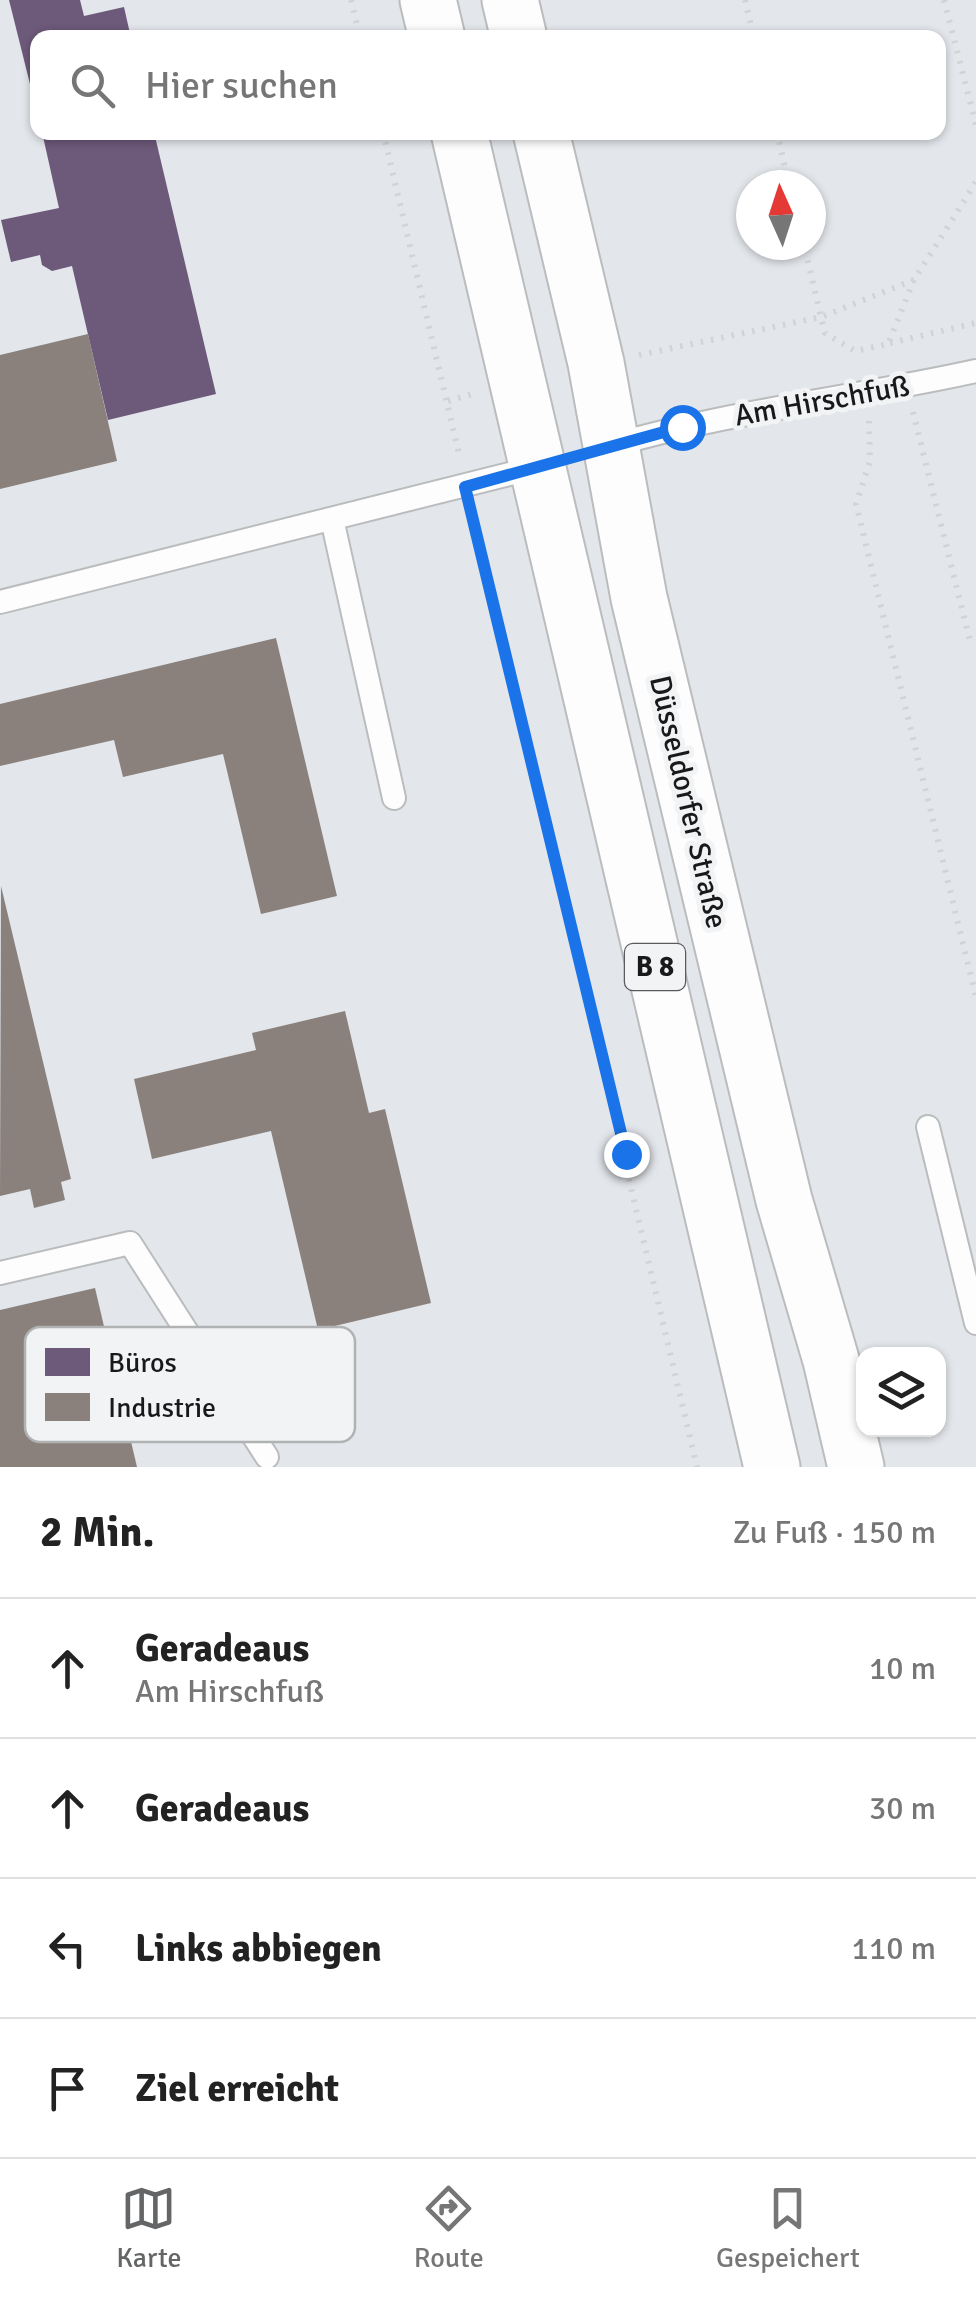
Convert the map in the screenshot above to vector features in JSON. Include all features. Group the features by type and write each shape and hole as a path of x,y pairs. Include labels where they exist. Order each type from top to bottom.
{"main road":[{"path":"428,0 434,30"},
{"path":"510,0 517,30"},
{"name":"B 8","path":"461,140 772,1467"},
{"name":"Düsseldorfer Straße","path":"544,140 639,598 784,1200 832,1360 856,1467"},
{"path":"538,467 610,446"}],"lane":[{"name":"Am Hirschfuß","path":"610,446 757,411 865,396 976,371"},
{"path":"0,602 538,467"},
{"path":"332,519 394,798"},
{"path":"928,1127 976,1323"},
{"path":"0,1273 130,1244 184,1327"},
{"path":"258,1442 267,1456"}],"path":[{"path":"351,0 358,30"},
{"path":"745,0 752,30"},
{"path":"944,0 976,125"},
{"path":"385,140 697,1467"},
{"path":"779,140 786,170"},
{"path":"888,344 914,280 976,182"},
{"path":"808,260 825,333 855,351 976,323"},
{"path":"632,356 739,338 821,317 914,280"},
{"path":"855,351 865,396 870,461 856,504 976,997"},
{"path":"907,386 970,640"}],"shaded area":[{"path":"0,0 976,0 976,1467 0,1467"}],"building: Büros":[{"path":"9,0 80,0 84,16 124,7 129,30 30,30 30,84"},
{"path":"44,140 156,140 216,394 108,420 72,266 52,271 42,265 40,255 11,262 1,220 59,208"}],"building: Industrie":[{"path":"88,334 117,461 0,489 0,355"},
{"path":"276,638 337,896 261,914 223,754 123,777 114,740 0,766 0,704"},
{"path":"1,886 71,1179 61,1182 65,1200 34,1208 30,1189 0,1196"},
{"path":"345,1011 369,1113 385,1109 431,1303 317,1327 271,1131 152,1159 134,1079 256,1050 252,1033"},
{"path":"95,1288 104,1327 25,1327 25,1442 131,1442 137,1467 0,1467 0,1310"}],"route":[{"path":"626,1154 465,487 682,427"}]}
